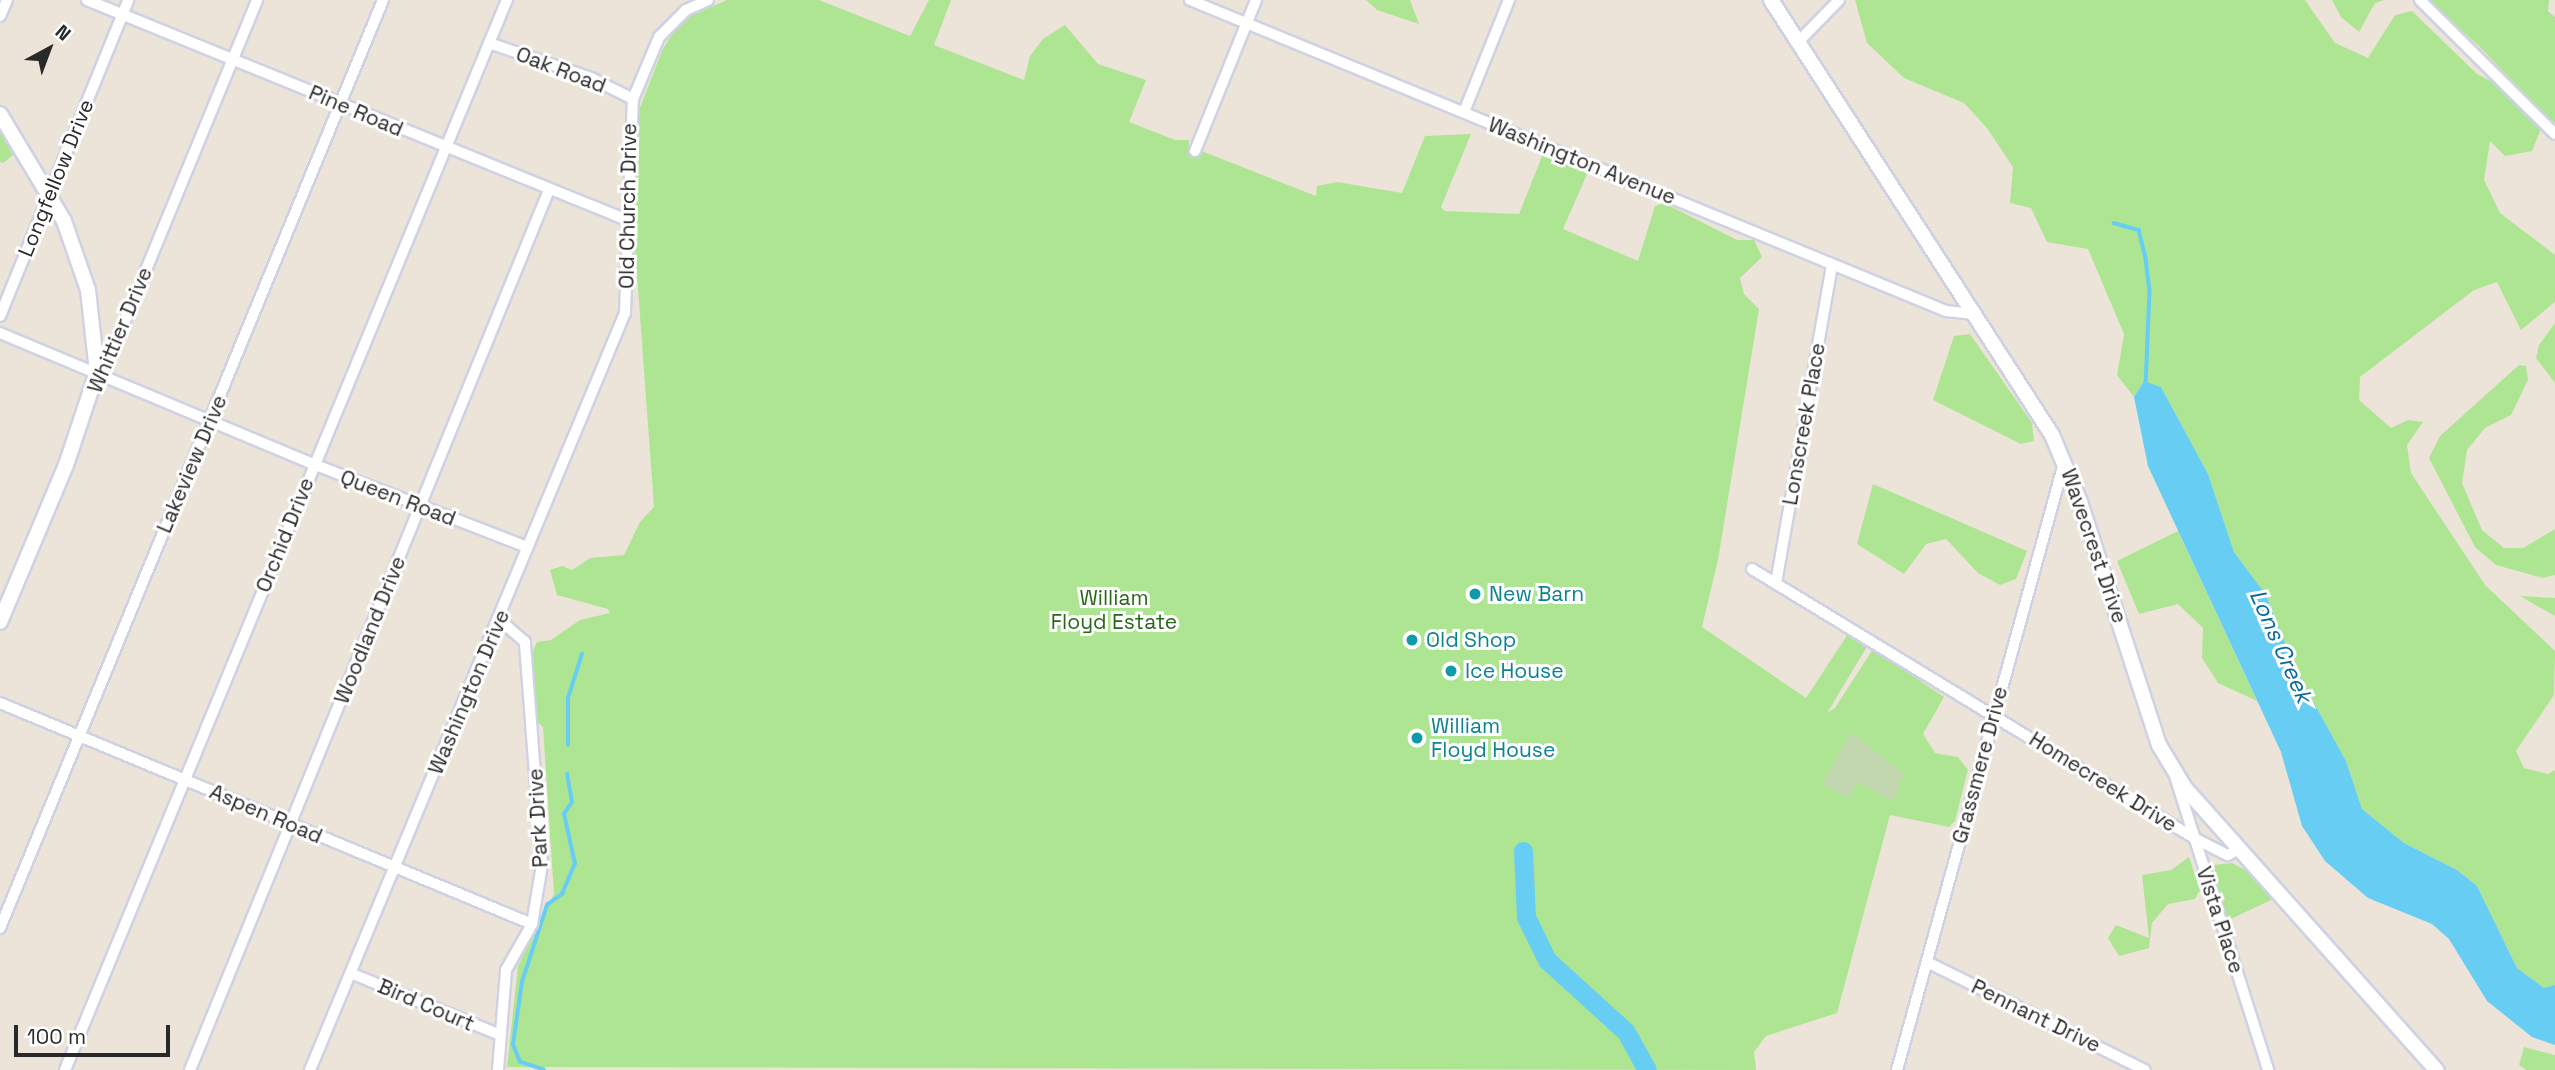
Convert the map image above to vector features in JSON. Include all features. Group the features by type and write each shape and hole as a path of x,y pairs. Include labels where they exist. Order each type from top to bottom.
{"street":[{"path":"0,16 7,0"},
{"name":"Pine Road","path":"87,0 627,220"},
{"name":"Longfellow Drive","path":"0,316 128,0"},
{"name":"Whittier Drive","path":"0,622 66,465 97,373 108,362 257,0"},
{"name":"Lakeview Drive","path":"0,928 383,0"},
{"name":"Orchid Drive","path":"65,1070 313,464 507,0"},
{"name":"Washington Avenue","path":"1190,0 1946,311 1975,314"},
{"path":"1195,151 1256,0"},
{"path":"1464,112 1509,0"},
{"name":"Wavecrest Drive","path":"1771,0 2039,411 2065,460 2159,745 2174,769 2240,848 2435,1070"},
{"path":"1798,41 1839,0"},
{"path":"2420,0 2555,134"},
{"name":"Old Church Drive","path":"625,313 633,99 659,37 699,1"},
{"name":"Oak Road","path":"489,43 591,78 633,99"},
{"path":"0,114 50,194 88,290 97,373"},
{"name":"Woodland Drive","path":"190,1070 549,190"},
{"name":"Lonscreek Place","path":"1776,583 1832,265"},
{"name":"Washington Drive","path":"310,1070 353,974 625,313"},
{"name":"Queen Road","path":"0,333 313,464 527,547"},
{"name":"Grassmere Drive","path":"1895,1069 2065,460"},
{"name":"Homecreek Drive","path":"1752,569 2194,838 2228,855 2240,848"},
{"name":"Park Drive","path":"498,1070 506,970 532,924 542,865 525,642 500,620"},
{"name":"Aspen Road","path":"0,703 532,924"},
{"name":"Vista Place","path":"2174,769 2268,1070"},
{"name":"Pennant Drive","path":"1927,962 2145,1070"},
{"name":"Bird Court","path":"353,974 500,1035"}],"green space":[{"name":"William Floyd Estate","path":"727,0 819,0 910,36 929,0 951,0 934,45 1024,80 1030,56 1043,39 1065,25 1098,64 1146,80 1129,122 1175,140 1189,140 1189,146 1316,196 1317,186 1337,182 1402,193 1425,136 1471,134 1441,207 1445,211 1519,214 1543,154 1588,172 1563,229 1638,261 1655,206 1664,203 1737,240 1754,240 1762,257 1740,278 1744,294 1759,309 1718,560 1702,627 1806,698 1848,634 1868,645 1827,713 1835,708 1873,649 1944,697 1923,734 1935,753 1958,757 1968,770 1955,821 1949,827 1890,815 1837,1013 1766,1036 1754,1052 1756,1070 507,1067 518,966 554,894 543,727 536,721 532,653 537,642 551,640 580,620 610,613 608,609 557,595 550,570 562,566 572,570 590,558 624,555 640,522 654,507 635,247 634,123 662,51 675,29 688,17"},
{"path":"1366,0 1410,0 1419,24 1377,10"},
{"path":"1855,0 2305,0 2335,43 2368,58 2395,15 2412,11 2477,74 2502,87 2541,129 2532,151 2505,156 2490,141 2484,180 2500,213 2555,255 2555,302 2521,330 2497,282 2474,290 2360,377 2359,400 2391,428 2408,420 2423,422 2407,445 2411,473 2485,585 2555,651 2554,695 2516,751 2524,768 2548,774 2555,770 2555,985 2545,989 2517,968 2477,886 2457,870 2404,843 2362,809 2346,761 2297,672 2266,595 2234,552 2208,474 2161,387 2144,381 2134,397 2117,375 2124,334 2088,249 2047,242 2031,208 2010,203 2013,167 1987,128 1964,103 1904,78 1867,43"},
{"path":"2332,0 2384,0 2375,3 2359,32 2341,17"},
{"path":"2427,0 2549,0 2548,11 2555,17 2555,126 2480,47"},
{"path":"0,131 13,155 3,163 0,162"},
{"path":"2555,323 2555,383 2536,358 2539,345"},
{"path":"1970,334 2032,423 2034,441 2021,444 1933,400 1954,336"},
{"path":"2519,365 2526,366 2528,380 2511,415 2485,428 2467,450 2462,483 2482,530 2504,548 2523,548 2555,529 2555,575 2543,578 2496,565 2475,547 2429,458 2440,436"},
{"path":"1873,484 2027,551 2016,579 2000,585 1978,573 1946,539 1926,544 1904,574 1857,544"},
{"path":"2178,531 2257,701 2218,683 2202,658 2203,628 2178,604 2139,614 2117,561"},
{"path":"2520,596 2555,598 2555,616 2553,615"},
{"path":"1851,732 1903,773 1894,802 1858,782 1848,798 1822,784"},
{"path":"2189,857 2200,890 2195,899 2168,904 2152,923 2149,948 2119,956 2108,938 2116,925 2149,938 2142,875 2171,870"},
{"path":"2232,863 2253,874 2273,899 2231,919 2223,915 2214,865"},
{"path":"2524,1047 2555,1055 2555,1070 2526,1070 2519,1065"}],"water":[{"path":"2144,381 2161,387 2208,474 2234,552 2266,595 2297,672 2346,761 2362,809 2404,843 2457,870 2477,886 2517,968 2544,988 2555,985 2555,1045 2532,1037 2487,1001 2449,939 2432,924 2368,898 2325,861 2302,826 2281,752 2148,466 2134,397"}],"waterway":[{"name":"Lons Creek","path":"2114,223 2139,230 2146,259 2150,291 2146,385"},
{"path":"568,745 568,698 582,654"},
{"path":"544,1070 520,1062 513,1045 522,982 547,905 562,894 575,864 564,814 572,802 567,774"},
{"path":"1523,851 1526,917 1547,960 1626,1032 1647,1070"}],"place":[{"name":"New Barn","path":"1475,594"},
{"name":"Old Shop","path":"1412,640"},
{"name":"Ice House","path":"1451,671"},
{"name":"William Floyd House","path":"1417,738"}]}
